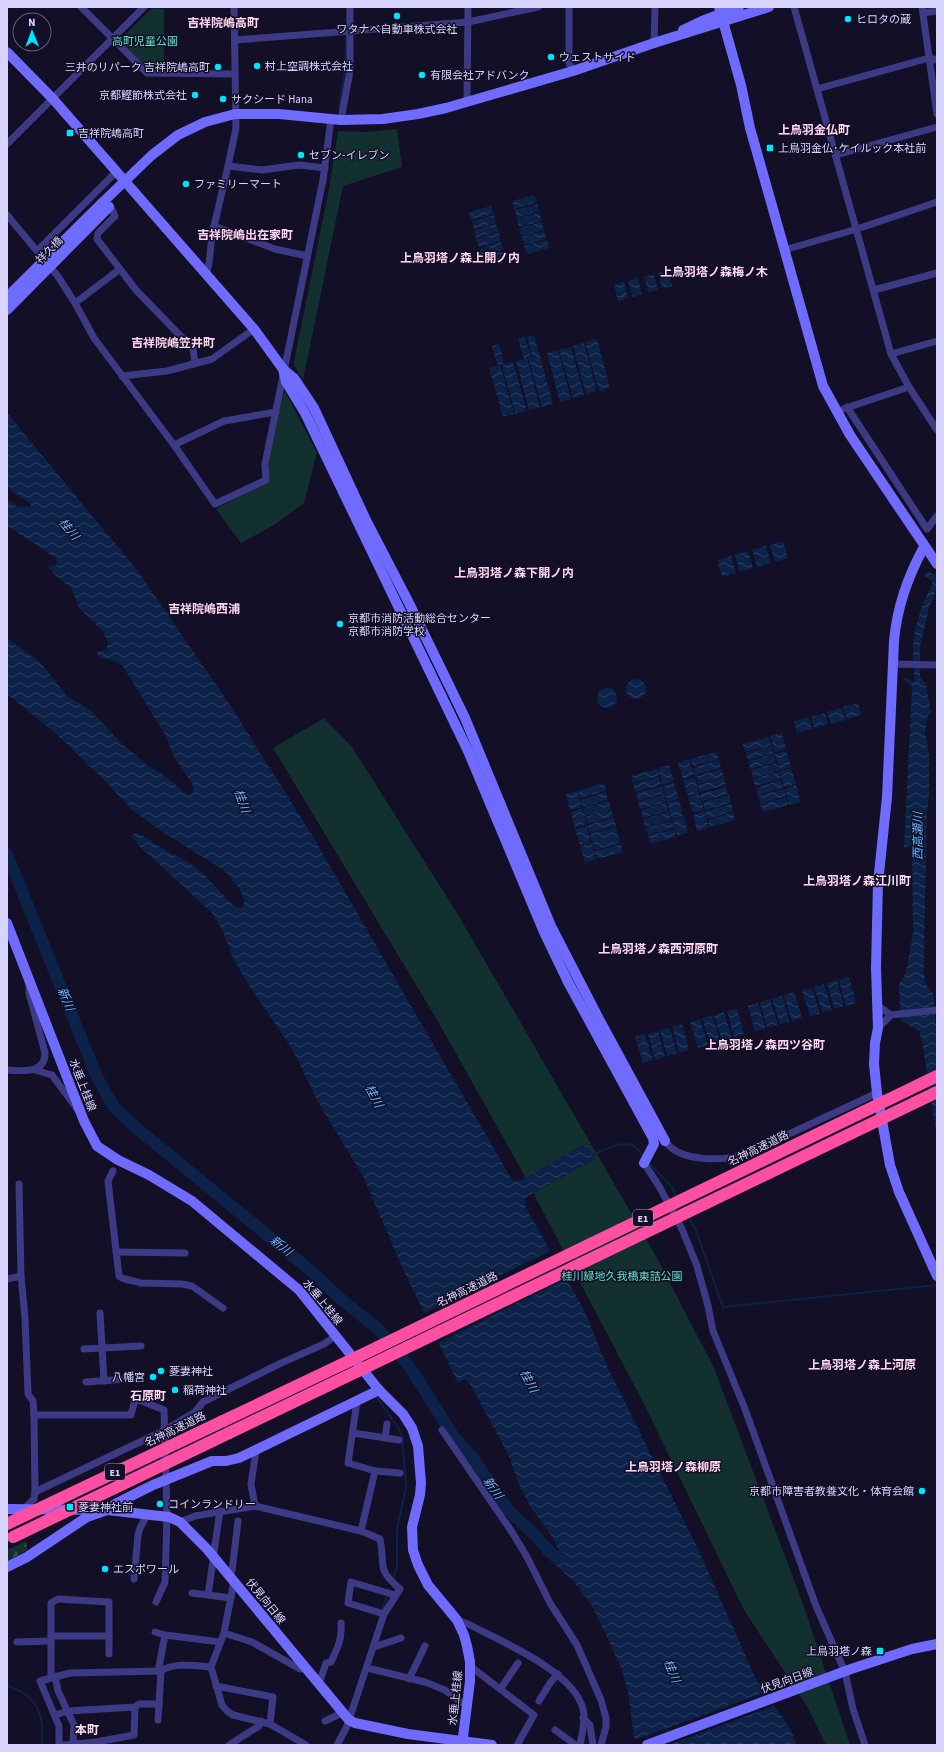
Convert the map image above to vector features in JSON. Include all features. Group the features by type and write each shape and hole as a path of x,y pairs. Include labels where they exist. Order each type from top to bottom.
{"highway":[{"name":"名神高速道路","path":"7,1524 937,1076"},
{"name":"E1","path":"10,1539 937,1092"}],"street":[{"path":"81,7 147,73 235,74"},
{"path":"7,144 144,7"},
{"path":"206,274 209,264 214,226 236,128 234,7"},
{"path":"7,215 57,275 75,303 94,338 174,445 215,504 266,480 265,464 283,369 336,119 350,71 350,7"},
{"path":"467,102 468,7"},
{"path":"235,40 468,22 538,7"},
{"path":"569,7 569,63 573,71"},
{"path":"654,44 655,7"},
{"path":"195,363 193,349 136,290 97,239 98,233 115,216 107,204 124,180 152,155 178,135 205,122 235,114 261,113 336,119 383,119 398,118 446,108 573,71 654,44 739,7"},
{"path":"721,14 769,7"},
{"path":"794,7 891,354 909,387 937,430"},
{"path":"937,11 922,10 937,114"},
{"path":"721,14 741,85 750,128 823,386 842,409 927,529 937,516"},
{"path":"7,52 53,99 254,329 283,369 294,378 314,408 366,520 409,603 465,718 519,862 568,982 653,1138 654,1144 644,1163 664,1194 682,1229 692,1254 705,1292 713,1331 745,1410 816,1606 843,1672 864,1745"},
{"path":"817,89 929,58 937,60"},
{"path":"836,155 937,127"},
{"path":"228,166 262,170 299,164 325,168"},
{"path":"37,251 116,172"},
{"path":"784,250 857,230 937,202"},
{"name":"祥久橋","path":"7,298 107,204"},
{"name":"祥久橋","path":"7,310 107,204"},
{"path":"214,226 275,248 307,256"},
{"path":"75,303 120,269"},
{"path":"874,290 937,273"},
{"path":"122,376 167,371 212,359 222,354 254,329"},
{"path":"891,354 937,341"},
{"path":"842,409 909,387"},
{"path":"842,409 850,435 937,564"},
{"path":"174,445 224,421 276,412"},
{"path":"927,551 910,575 896,621 887,797 878,883 878,1028 875,1043 874,1064 877,1093 890,1165 899,1192 935,1263 937,1276"},
{"path":"895,664 937,665"},
{"path":"519,862 599,1019 668,1146 687,1154 705,1159 732,1158 746,1154 877,1093"},
{"name":"水垂上桂線","path":"7,923 82,1114 97,1146 118,1160 149,1175 192,1200 299,1290 313,1305 335,1336 379,1390 403,1414 412,1428 418,1446 421,1483 420,1495 414,1517 412,1538 413,1550 418,1565 433,1592 457,1620 468,1646 470,1666 462,1743"},
{"path":"28,977 29,993 45,1053 42,1065 36,1070"},
{"path":"877,1005 891,1015"},
{"path":"878,1028 891,1015 937,1010"},
{"path":"7,1070 36,1070 52,1075 70,1101 82,1114"},
{"path":"113,1171 108,1181 113,1235 119,1276 122,1278 135,1280 140,1284 182,1284 192,1286 223,1308"},
{"path":"19,1184 21,1276 25,1318 28,1394 33,1401 34,1415 35,1492 34,1499 24,1509"},
{"path":"116,1252 185,1253"},
{"path":"7,1278 21,1276"},
{"path":"100,1313 104,1380"},
{"path":"35,1492 165,1430 194,1412 203,1402 279,1364 324,1344 335,1336"},
{"path":"84,1350 141,1346"},
{"path":"86,1382 141,1378"},
{"path":"7,1567 27,1557 87,1517 107,1510 115,1504 166,1479 212,1461 226,1461 239,1458 256,1451 379,1390"},
{"path":"34,1415 131,1415 135,1400 142,1401 164,1410 167,1517 166,1582 156,1602"},
{"path":"357,1401 348,1463 375,1472 400,1473"},
{"path":"385,1438 387,1424"},
{"path":"442,1430 512,1532 527,1557 550,1603 577,1645 601,1700 604,1712 606,1727 601,1745"},
{"path":"353,1433 399,1440"},
{"path":"255,1506 251,1484 256,1451"},
{"path":"361,1531 375,1472"},
{"path":"180,1522 195,1516 255,1506 361,1531 380,1539 383,1568 400,1589 390,1594 382,1614 367,1668 346,1717 338,1742"},
{"name":"伏見向日線","path":"7,1509 107,1510 167,1517 180,1522 232,1578 268,1624 307,1668 346,1717"},
{"path":"208,1595 220,1511"},
{"path":"134,1580 138,1534 147,1515"},
{"path":"238,1521 232,1571 231,1598 224,1633 211,1667 216,1686 222,1705 227,1711 270,1724 306,1745"},
{"path":"382,1614 348,1602 351,1582 390,1594"},
{"path":"192,1593 231,1598"},
{"path":"73,1744 74,1725 58,1691 53,1676 51,1639 52,1603 58,1599 109,1602 109,1654"},
{"path":"457,1620 468,1624 535,1660 558,1674 571,1686 584,1709 580,1745"},
{"path":"319,1684 326,1663 331,1662 340,1642 342,1636 340,1622"},
{"path":"155,1632 165,1635 220,1642"},
{"path":"224,1633 252,1642 300,1669 307,1668"},
{"path":"158,1720 160,1672 165,1635"},
{"path":"17,1642 110,1636"},
{"path":"374,1647 401,1638"},
{"name":"伏見向日線","path":"647,1745 843,1672 912,1649 937,1644"},
{"path":"409,1679 425,1646"},
{"path":"501,1688 518,1663"},
{"path":"59,1745 59,1726 40,1681 53,1676 70,1673 160,1672 166,1668 180,1666 211,1667"},
{"path":"470,1666 501,1688 508,1695 535,1712 517,1745"},
{"path":"367,1668 425,1682 445,1690 466,1706"},
{"path":"539,1701 550,1683 558,1674"},
{"path":"216,1686 273,1697 270,1724"},
{"path":"54,1715 68,1711 135,1707 139,1704 159,1704"},
{"path":"64,1745 134,1735 135,1707"},
{"path":"324,1722 346,1717 355,1723 408,1734 462,1743 492,1745"},
{"path":"584,1718 590,1725 593,1745"},
{"path":"229,1745 260,1726 261,1722"},
{"path":"555,1730 576,1745"}],"green space":[{"name":"高町児童公園","path":"154,8 164,9 164,69 150,67 136,58 122,44 122,38 150,10"},
{"path":"397,129 402,167 343,186 303,380 294,365 295,356 329,189 338,131 366,132"},
{"path":"285,392 317,452 304,503 274,525 241,543 216,509 269,481 269,461 283,395"},
{"name":"桂川緑地久我橋東詰公園","path":"324,718 352,747 457,913 656,1256 714,1368 803,1604 850,1745 826,1745 807,1706 744,1610 644,1404 517,1162 436,1018 273,748"},
{"path":"26,1541 27,1550 7,1561 7,1550"}],"water":[{"path":"534,195 537,202 514,209 512,201"},
{"path":"537,204 539,211 517,218 515,210"},
{"path":"491,206 493,214 471,220 469,212"},
{"path":"539,213 542,221 519,227 517,219"},
{"path":"494,215 496,223 474,229 472,221"},
{"path":"542,222 544,230 522,236 519,228"},
{"path":"496,224 499,232 476,238 474,230"},
{"path":"544,231 547,239 524,245 522,237"},
{"path":"499,233 501,241 479,247 476,239"},
{"path":"547,240 549,248 527,254 524,246"},
{"path":"501,242 503,250 481,256 479,249"},
{"path":"504,251 506,259 484,265 481,258"},
{"path":"668,270 672,286 662,288 658,273"},
{"path":"654,274 658,290 648,292 644,277"},
{"path":"638,278 642,294 633,297 628,281"},
{"path":"624,282 628,298 618,301 614,285"},
{"path":"534,335 553,404 542,407 527,357 540,407 529,410 516,361 524,359 518,339 525,337 531,357 534,356 532,356 527,337"},
{"path":"597,339 610,388 599,391 585,342"},
{"path":"584,343 597,391 586,394 573,346"},
{"path":"499,344 504,364 500,365 514,414 503,417 489,368 498,366 492,346"},
{"path":"571,347 584,395 573,398 559,350"},
{"path":"558,350 571,399 560,402 547,353"},
{"path":"513,362 527,411 515,414 502,365"},
{"name":"桂川","path":"7,413 138,571 230,705 312,835 512,1180 521,1180 586,1143 596,1159 528,1196 525,1199 526,1208 584,1310 607,1366 699,1551 756,1679 791,1730 796,1745 635,1745 628,1691 622,1670 608,1639 592,1606 580,1590 571,1579 542,1553 551,1547 556,1554 560,1553 553,1538 530,1506 518,1482 509,1456 470,1384 466,1380 462,1380 458,1383 401,1265 363,1176 318,1102 293,1050 248,984 233,958 223,931 211,912 137,844 132,836 134,833 142,835 168,852 183,859 203,873 234,907 241,908 245,901 239,888 224,870 160,830 132,810 103,779 53,731 7,694 7,638 41,663 67,696 90,710 122,744 180,789 189,795 193,792 193,785 173,755 166,736 122,665 109,659 100,658 96,652 106,650 108,642 102,630 79,608 72,589 55,575 48,566 57,565 56,559 7,526 7,499 18,507 31,507 30,503 7,488"},
{"path":"783,541 788,558 775,562 770,545"},
{"path":"766,546 771,563 757,567 752,550"},
{"path":"748,551 753,568 740,572 735,555"},
{"path":"731,556 736,573 722,577 717,560"},
{"name":"西高瀬川","path":"927,571 937,576 937,588 929,608 920,647 920,677 926,684 931,712 928,715 925,733 929,753 929,794 927,812 924,970 925,981 929,990 933,993 937,1038 937,1137 923,1047 919,1031 901,1021 899,984 906,973 913,932 912,845 904,848 912,686 904,680 904,677 915,682 913,652 915,631 933,582 924,575"},
{"path":"636,679 643,682 646,689 643,696 636,699 629,696 626,689 629,682"},
{"path":"607,688 614,691 617,698 614,705 607,708 600,705 597,698 600,691"},
{"path":"858,703 861,715 847,719 843,707"},
{"path":"842,708 845,720 831,724 827,712"},
{"path":"825,713 828,724 814,728 811,717"},
{"path":"809,717 812,729 797,733 794,721"},
{"path":"782,733 786,749 775,752 770,736"},
{"path":"769,737 771,745 745,752 743,744"},
{"path":"772,745 774,753 748,760 746,753"},
{"path":"786,751 791,767 779,770 775,754"},
{"path":"716,752 719,759 693,766 691,759"},
{"path":"774,754 776,762 750,769 748,761"},
{"path":"689,759 694,775 683,779 678,763"},
{"path":"719,760 721,768 695,775 693,768"},
{"path":"776,763 779,771 753,778 751,770"},
{"path":"669,765 674,781 662,784 658,768"},
{"path":"791,768 796,784 784,787 780,771"},
{"path":"657,769 659,776 633,783 631,776"},
{"path":"722,769 724,777 698,784 696,776"},
{"path":"779,772 781,779 755,786 753,779"},
{"path":"659,777 661,785 635,792 633,784"},
{"path":"695,777 699,793 688,796 683,780"},
{"path":"724,778 726,785 700,792 698,785"},
{"path":"781,780 783,788 758,795 756,788"},
{"path":"604,783 606,791 580,798 578,791"},
{"path":"674,783 679,799 667,802 663,786"},
{"path":"796,785 801,802 789,805 785,789"},
{"path":"662,786 664,793 638,801 636,793"},
{"path":"726,787 728,794 702,801 700,794"},
{"path":"784,789 786,796 760,804 758,796"},
{"path":"577,791 582,807 570,810 566,794"},
{"path":"606,792 608,800 583,807 580,800"},
{"path":"664,794 666,802 640,809 638,802"},
{"path":"699,794 704,810 693,813 688,797"},
{"path":"729,795 731,803 705,810 703,802"},
{"path":"786,797 788,805 763,812 760,805"},
{"path":"679,800 683,816 672,819 667,803"},
{"path":"609,801 611,809 585,816 583,808"},
{"path":"666,803 668,811 643,818 641,810"},
{"path":"731,804 733,811 707,819 705,811"},
{"path":"582,808 587,824 575,828 571,812"},
{"path":"611,809 613,817 588,824 585,817"},
{"path":"704,811 709,827 697,831 693,815"},
{"path":"669,812 671,820 645,827 643,819"},
{"path":"733,812 735,820 710,827 708,820"},
{"path":"684,817 688,833 677,836 672,820"},
{"path":"614,818 616,826 590,833 588,825"},
{"path":"671,821 674,828 648,835 646,828"},
{"path":"587,826 591,842 580,845 575,829"},
{"path":"616,827 620,843 595,850 590,834"},
{"path":"674,829 676,837 650,844 648,836"},
{"path":"592,843 596,859 585,863 580,846"},
{"path":"621,844 623,852 597,859 595,851"},
{"path":"849,977 856,1003 846,1006 839,980"},
{"path":"837,980 844,1006 834,1009 827,983"},
{"path":"824,984 832,1010 822,1012 814,987"},
{"path":"812,988 820,1014 810,1016 802,990"},
{"path":"794,992 802,1018 792,1021 784,995"},
{"path":"782,996 790,1022 780,1024 772,999"},
{"path":"770,999 778,1025 767,1028 760,1002"},
{"path":"758,1003 766,1029 755,1031 748,1006"},
{"path":"737,1009 744,1034 734,1037 727,1011"},
{"path":"724,1012 732,1038 722,1041 714,1015"},
{"path":"712,1015 720,1041 710,1044 702,1018"},
{"path":"700,1019 708,1045 698,1048 690,1022"},
{"path":"682,1024 689,1050 679,1053 672,1027"},
{"path":"670,1028 677,1053 667,1056 660,1030"},
{"path":"658,1031 665,1057 655,1060 648,1034"},
{"path":"645,1034 653,1060 643,1063 635,1037"}],"pier":[{"path":"552,1250 568,1278 437,1343 423,1314"},
{"path":"767,1692 776,1705 668,1745 633,1745 632,1741"}],"waterway":[{"path":"339,108 345,70 347,14"},
{"name":"新川","path":"7,854 97,1077 114,1107 134,1126 311,1271 342,1300 377,1328 392,1344 413,1372 454,1437 473,1458 509,1511 533,1533 551,1553 556,1557 561,1558"},
{"path":"592,1155 614,1146 625,1144 635,1147 644,1157"},
{"path":"648,1162 672,1187 677,1197"},
{"path":"688,1216 695,1228 723,1307 937,1285"},
{"path":"377,1398 397,1426 402,1436 406,1487 397,1530 397,1568 393,1579"},
{"path":"382,1611 387,1595"},
{"path":"7,1685 27,1695 34,1702 40,1714 42,1726 42,1745"}],"place":[{"name":"ワタナベ自動車株式会社","path":"397,16"},
{"name":"ヒロタの蔵","path":"848,19"},
{"name":"ウェストサイド","path":"551,57"},
{"name":"村上空調株式会社","path":"257,66"},
{"name":"三井のリパーク 吉祥院嶋高町","path":"218,67"},
{"name":"有限会社アドバンク","path":"422,75"},
{"name":"京都鰹節株式会社","path":"195,95"},
{"name":"サクシード Hana","path":"223,99"},
{"name":"吉祥院嶋高町","path":"70,133"},
{"name":"上鳥羽金仏･ケイルック本社前","path":"770,148"},
{"name":"セブン-イレブン","path":"301,155"},
{"name":"ファミリーマート","path":"186,184"},
{"name":"京都市消防活動総合センター 京都市消防学校","path":"340,624"},
{"name":"菱妻神社","path":"161,1371"},
{"name":"八幡宮","path":"153,1377"},
{"name":"稲荷神社","path":"175,1390"},
{"name":"京都市障害者教養文化・体育会館","path":"922,1491"},
{"name":"コインランドリー","path":"160,1504"},
{"name":"菱妻神社前","path":"70,1507"},
{"name":"エスポワール","path":"105,1569"},
{"name":"上鳥羽塔ノ森","path":"880,1651"}],"district":[{"name":"吉祥院嶋高町","path":"223,23"},
{"name":"上鳥羽金仏町","path":"814,130"},
{"name":"吉祥院嶋出在家町","path":"245,235"},
{"name":"上鳥羽塔ノ森上開ノ内","path":"460,258"},
{"name":"上鳥羽塔ノ森梅ノ木","path":"714,272"},
{"name":"吉祥院嶋笠井町","path":"173,343"},
{"name":"上鳥羽塔ノ森下開ノ内","path":"514,573"},
{"name":"吉祥院嶋西浦","path":"204,609"},
{"name":"上鳥羽塔ノ森江川町","path":"857,881"},
{"name":"上鳥羽塔ノ森西河原町","path":"658,949"},
{"name":"上鳥羽塔ノ森四ツ谷町","path":"765,1045"},
{"name":"上鳥羽塔ノ森上河原","path":"862,1365"},
{"name":"石原町","path":"148,1396"},
{"name":"上鳥羽塔ノ森柳原","path":"673,1467"},
{"name":"本町","path":"87,1730"}]}
